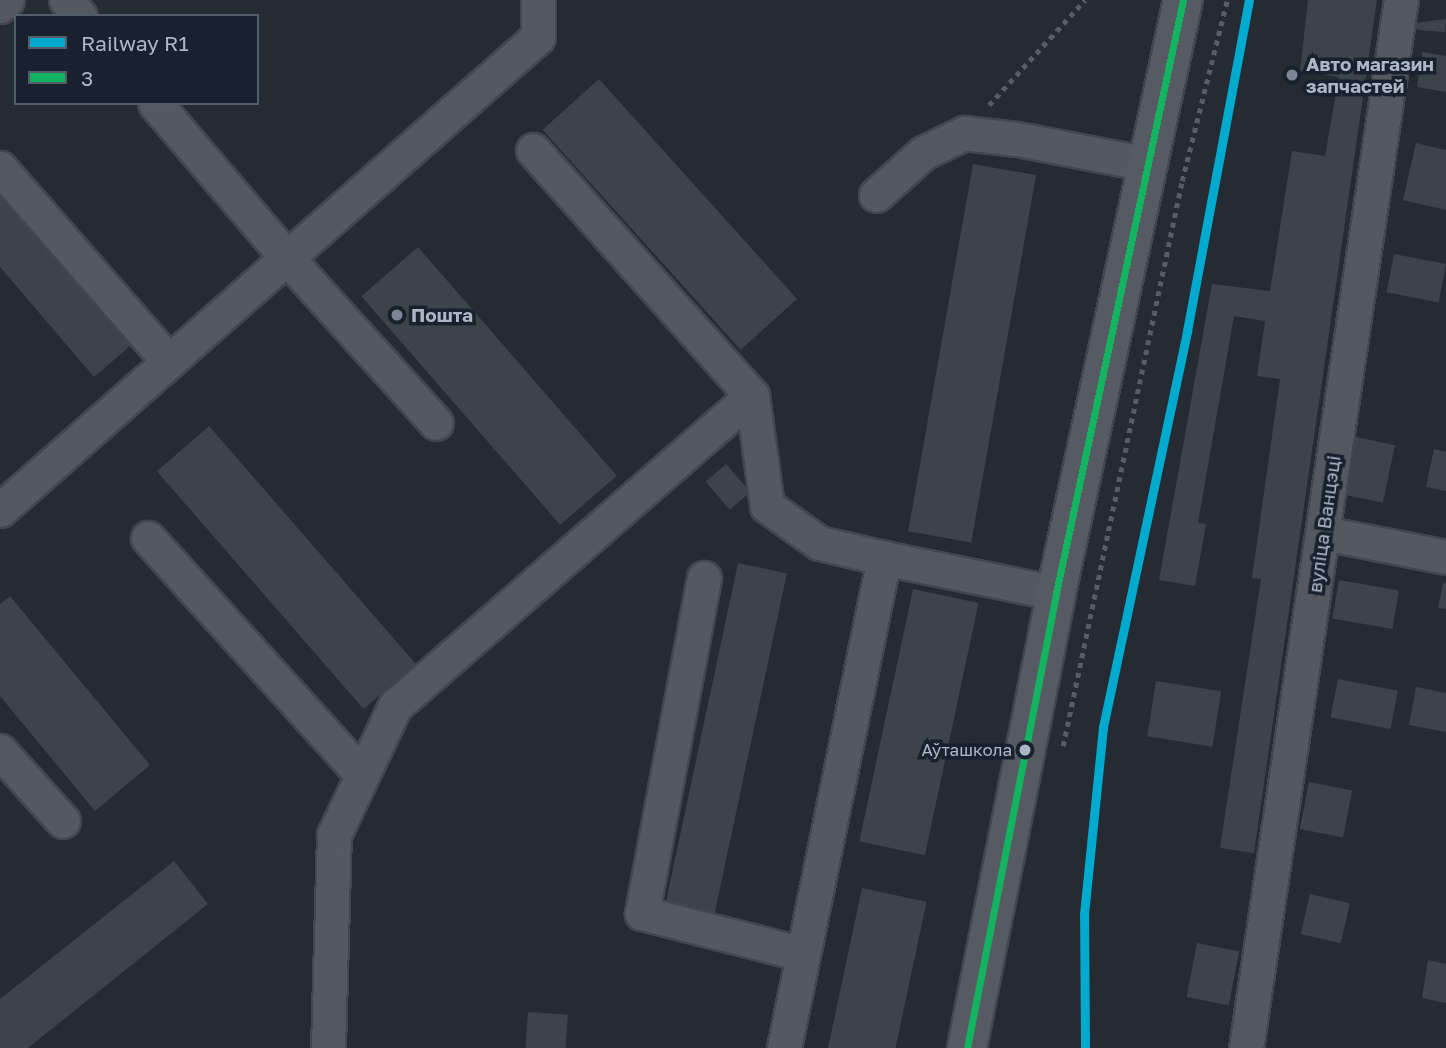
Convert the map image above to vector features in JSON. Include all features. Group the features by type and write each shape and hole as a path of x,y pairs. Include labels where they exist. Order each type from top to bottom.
{"main road":[{"path":"967,1048 1056,593 1183,0"}],"street":[{"path":"0,6 7,0"},
{"path":"66,0 78,14"},
{"name":"вуліца Ванцэці","path":"1246,1048 1401,0"},
{"path":"0,510 538,37 535,4"},
{"path":"157,105 287,258 436,423"},
{"path":"876,195 923,153 964,133 1017,139 1148,164"},
{"path":"533,150 752,396 767,506 819,543 1056,593"},
{"path":"0,168 169,362"},
{"path":"328,1048 334,835 395,706 752,396"},
{"path":"1323,533 1446,557"},
{"path":"148,538 362,775"},
{"path":"784,1048 884,558"},
{"path":"704,578 642,913 803,954"},
{"path":"0,751 63,821"}],"path":[{"path":"964,133 1085,0"},
{"path":"1062,750 1182,181 1227,0"}],"building":[{"path":"1308,0 1377,0 1254,853 1220,848 1261,579 1252,578 1280,379 1257,376 1265,321 1234,316 1198,523 1206,524 1195,586 1159,580 1212,284 1270,291 1292,151 1325,156 1339,77 1300,71"},
{"path":"1446,19 1445,32 1417,30 1414,23"},
{"path":"1422,52 1446,56 1446,92 1417,87"},
{"path":"599,79 797,299 741,350 543,130"},
{"path":"1416,143 1446,150 1446,210 1403,200"},
{"path":"973,164 1036,175 971,542 908,531"},
{"path":"0,182 136,341 94,377 0,267"},
{"path":"418,247 617,476 560,525 361,296"},
{"path":"1394,254 1446,264 1439,302 1387,292"},
{"path":"209,426 416,664 364,709 157,471"},
{"path":"1352,436 1395,445 1383,503 1340,494"},
{"path":"1434,449 1446,452 1446,491 1426,487"},
{"path":"726,464 750,492 730,510 706,482"},
{"path":"738,563 787,573 714,915 665,904"},
{"path":"1339,580 1399,591 1392,629 1332,618"},
{"path":"1443,583 1446,583 1446,609 1438,608"},
{"path":"913,589 979,603 925,855 859,841"},
{"path":"10,596 150,765 95,811 0,696 0,604"},
{"path":"1338,679 1398,691 1390,729 1331,717"},
{"path":"1156,681 1221,691 1212,747 1147,736"},
{"path":"1416,687 1446,693 1446,732 1409,725"},
{"path":"1309,782 1352,790 1343,838 1300,829"},
{"path":"174,861 208,904 28,1048 0,1048 0,999"},
{"path":"862,888 927,902 895,1048 828,1048"},
{"path":"1310,894 1350,903 1341,943 1301,934"},
{"path":"1197,943 1239,951 1229,1005 1187,997"},
{"path":"1428,960 1446,964 1446,1003 1422,998"},
{"path":"528,1012 568,1015 566,1048 525,1048"}],"rail line":[{"name":"R1","path":"1085,1048 1084,914 1103,727 1187,331 1249,0"}],"transit line":[{"name":"3","path":"967,1048 1056,593 1183,0"}],"place":[{"name":"Авто магазин запчастей","path":"1292,75"},
{"name":"Пошта","path":"397,315"},
{"name":"Аўташкола","path":"1025,750"}]}
